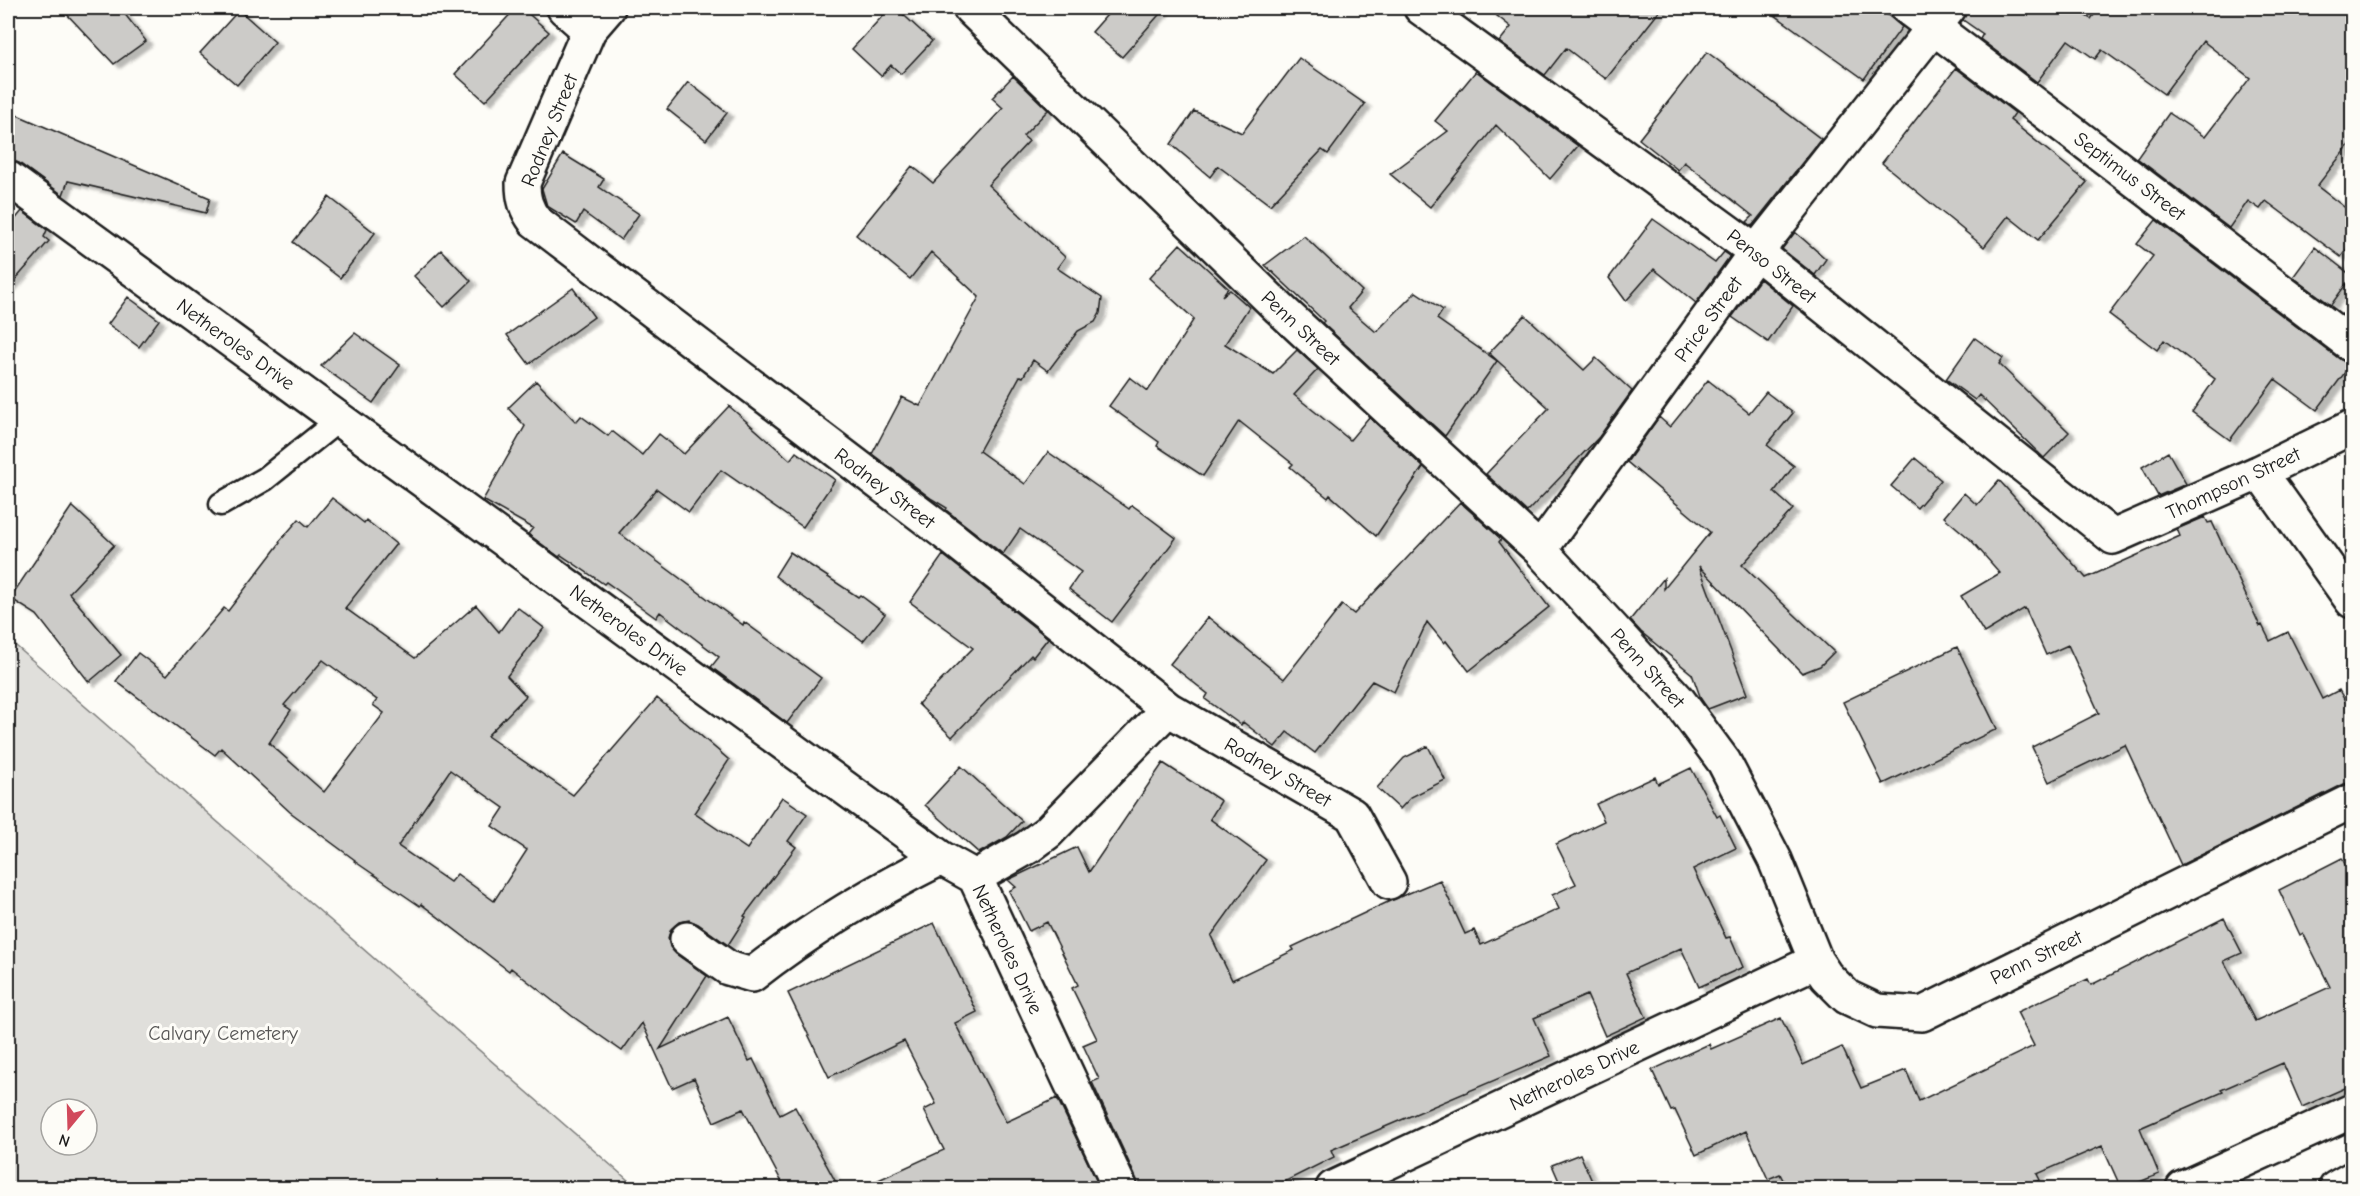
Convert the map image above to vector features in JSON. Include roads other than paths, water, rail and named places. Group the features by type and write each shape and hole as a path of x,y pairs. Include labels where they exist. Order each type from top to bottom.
{"street":[{"path":"564,8 599,19"},
{"name":"Penn Street","path":"970,8 1279,308 1540,550 1678,701 1724,762 1775,860 1816,961 1826,976 1847,997 1876,1011 1922,1014 2352,801"},
{"name":"Penso Street","path":"1421,8 1756,252 2113,537"},
{"name":"Septimus Street","path":"1908,8 1941,17 2352,345"},
{"name":"Price Street","path":"1540,550 1756,252 1941,17"},
{"name":"Rodney Street","path":"599,19 523,183 523,196 527,211 535,221 953,539 1168,709 1352,814 1389,882"},
{"name":"Netheroles Drive","path":"8,178 941,858 975,877 1120,1188"},
{"name":"Thompson Street","path":"2113,537 2260,472 2352,427"},
{"path":"2260,472 2352,601"},
{"path":"975,877 1028,847 1048,832 1168,709"},
{"path":"687,939 728,969 752,975 795,941 883,887 941,858"},
{"name":"Netheroles Drive","path":"1332,1188 1816,961"},
{"path":"2182,1188 2352,1111"},
{"path":"2336,1188 2352,1179"}],"lane":[{"path":"222,504 265,479 340,419"}],"park label":[{"name":"Calvary Cemetery","path":"223,1033"}]}
